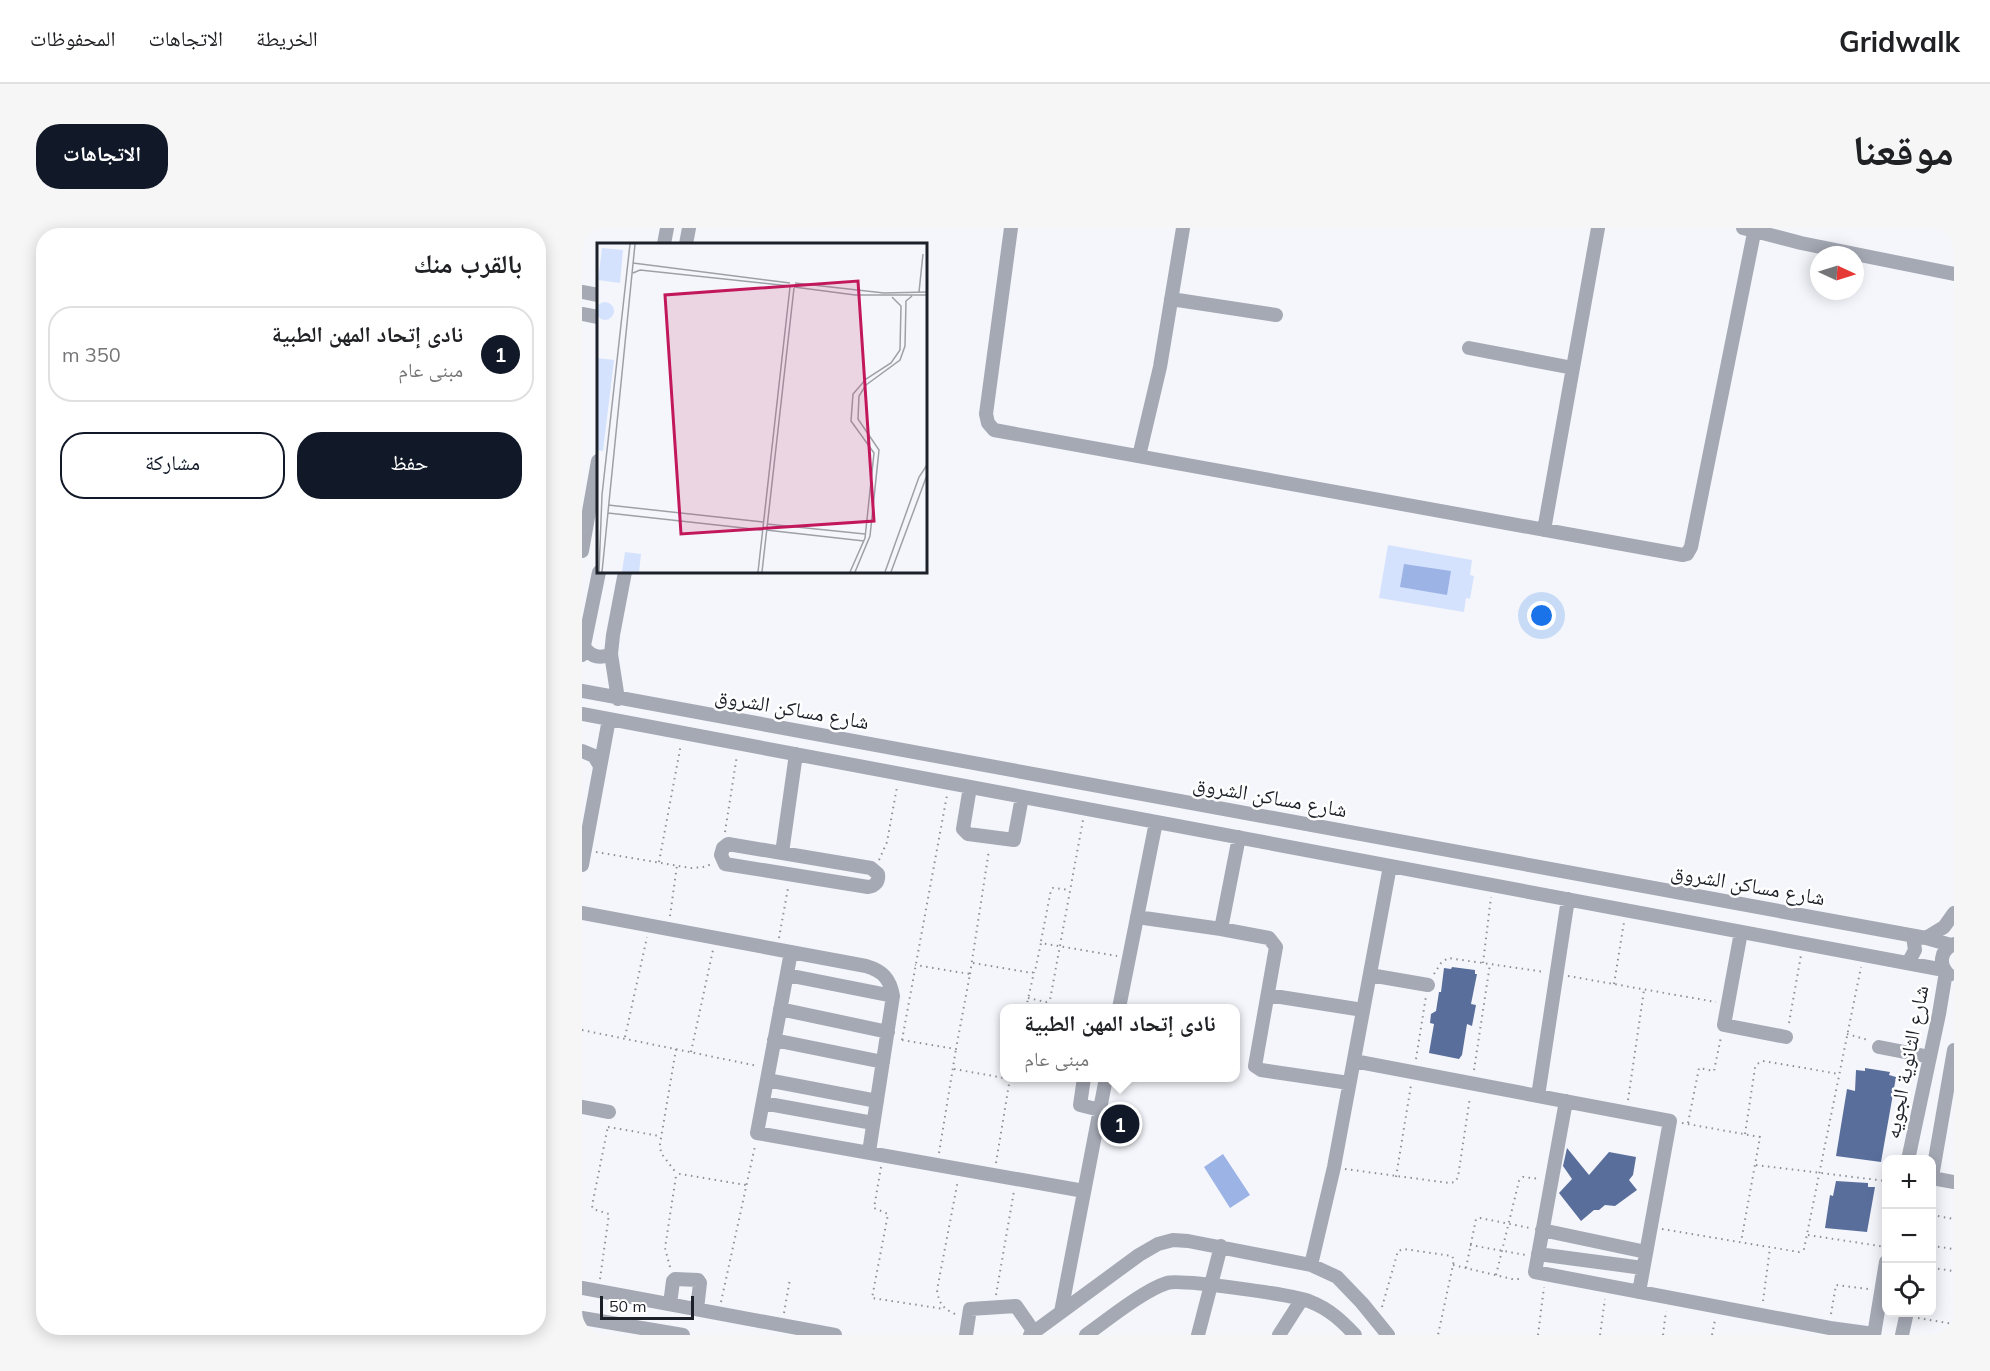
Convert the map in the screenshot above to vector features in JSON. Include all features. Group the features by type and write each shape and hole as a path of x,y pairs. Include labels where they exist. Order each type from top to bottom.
{"street":[{"path":"664,243 666,228"},
{"path":"686,243 689,228"},
{"path":"1011,228 986,414 988,423 994,430 1683,555 1687,554 1691,547 1751,229 1801,243 1954,274"},
{"path":"1139,456 1160,367 1183,228"},
{"path":"1544,530 1598,228"},
{"path":"582,292 597,295"},
{"path":"1171,299 1276,315"},
{"path":"582,314 597,317"},
{"path":"1469,348 1573,368"},
{"path":"582,551 597,467"},
{"path":"598,573 583,651 601,657 612,654"},
{"path":"618,699 612,654 613,635 625,573"},
{"name":"شارع مساكن الشروق","path":"582,691 1952,944"},
{"name":"شارع مساكن الشروق","path":"582,714 1908,963 1948,973"},
{"path":"582,865 609,719"},
{"path":"582,751 594,756 600,766"},
{"path":"782,853 796,754"},
{"path":"970,787 963,831 968,834 1011,841 1015,839 1022,797"},
{"path":"1120,1004 1156,822"},
{"path":"1313,851 1321,839 1315,826"},
{"path":"1343,857 1340,843 1348,832"},
{"path":"1221,929 1239,837"},
{"path":"728,844 871,868 876,871 878,880 874,885 868,887 791,874 723,857 728,844"},
{"path":"1311,1265 1334,1167 1390,866"},
{"path":"1538,1096 1568,899"},
{"path":"582,913 877,969 886,976 892,985 894,996 873,1123 875,1154"},
{"path":"1908,963 1919,937 1944,927 1954,913"},
{"path":"1137,917 1221,929 1269,938 1273,941 1276,952 1255,1062 1256,1068 1349,1083"},
{"path":"1952,944 1954,928"},
{"path":"1740,932 1724,1025 1786,1038"},
{"name":"شارع الثانوية الجويه","path":"1909,1155 1948,973 1941,962 1942,954 1952,944"},
{"path":"791,952 758,1133 1084,1191"},
{"path":"787,975 894,996"},
{"path":"1370,975 1428,985"},
{"path":"1268,995 1363,1010"},
{"path":"780,1010 888,1034"},
{"path":"774,1040 883,1062"},
{"path":"1879,1047 1930,1057"},
{"name":"شارع الثانوية الجويه","path":"1936,1161 1950,1100 1954,1050"},
{"path":"1354,1061 1670,1121 1639,1292"},
{"path":"768,1074 877,1101"},
{"path":"1083,1082 1080,1105 1100,1110"},
{"path":"1061,1312 1105,1082"},
{"path":"1566,1101 1538,1256 1540,1273 1830,1328 1874,1334 1882,1300"},
{"path":"763,1103 873,1123"},
{"path":"582,1107 609,1112"},
{"path":"1936,1179 1954,1182"},
{"path":"1542,1230 1646,1251"},
{"path":"966,1335 967,1319 971,1309 994,1306 1016,1306 1032,1333 1139,1255 1158,1244 1173,1240 1221,1246 1311,1265 1337,1277 1388,1335"},
{"path":"1197,1335 1221,1246"},
{"path":"1538,1256 1643,1268"},
{"path":"670,1304 675,1279 700,1282 697,1309"},
{"path":"1086,1335 1161,1285 1176,1281 1302,1299 1329,1311 1355,1335"},
{"path":"582,1288 835,1335"},
{"path":"1279,1335 1302,1299"},
{"path":"1902,1335 1906,1317"},
{"path":"582,1318 683,1335"}],"path":[{"path":"659,862 683,733"},
{"path":"585,850 677,865 703,867 714,864 723,857 739,743"},
{"path":"876,871 887,842 900,774"},
{"path":"902,1040 950,783"},
{"path":"1028,998 1046,1002 1050,1000 1085,808"},
{"path":"937,1165 973,963 991,838"},
{"path":"668,929 677,865"},
{"path":"776,950 791,874"},
{"path":"1483,963 1492,885"},
{"path":"1027,1004 1051,890 1053,888 1070,890"},
{"path":"1614,984 1626,910"},
{"path":"624,1039 649,926"},
{"path":"691,1052 716,938"},
{"path":"1041,942 1129,958"},
{"path":"1786,1038 1803,944"},
{"path":"1650,1227 1770,1248 1802,1251 1808,1235 1864,955"},
{"path":"1428,985 1437,967 1448,958 1728,1004"},
{"path":"973,963 1034,972"},
{"path":"915,965 970,974"},
{"path":"1627,1112 1644,990"},
{"path":"1688,1124 1699,1068 1714,1071 1724,1025"},
{"path":"582,1030 691,1052 768,1074"},
{"path":"888,1034 902,1040 956,1050"},
{"path":"1847,1034 1869,1040 1879,1047"},
{"path":"675,1279 665,1248 677,1175 661,1153 660,1136 676,1049"},
{"path":"1745,1134 1755,1068 1759,1062 1839,1074"},
{"path":"953,1069 1000,1076"},
{"path":"994,1175 1009,1082"},
{"path":"598,1291 609,1214 593,1209 591,1206 608,1127 609,1112"},
{"path":"1670,1121 1761,1138 1741,1242"},
{"path":"608,1127 660,1136"},
{"path":"719,1313 758,1133"},
{"path":"875,1154 874,1208 888,1214 872,1297 944,1309 967,1319"},
{"path":"1756,1165 1882,1180"},
{"path":"1334,1167 1449,1183 1455,1182 1458,1178"},
{"path":"944,1309 939,1301 937,1290 960,1169"},
{"path":"677,1175 746,1185"},
{"path":"1496,1275 1521,1178 1552,1180"},
{"path":"994,1306 1016,1179"},
{"path":"1936,1216 1954,1219"},
{"path":"1466,1268 1476,1219 1542,1230"},
{"path":"1808,1235 1882,1246"},
{"path":"1470,1245 1538,1256"},
{"path":"1936,1247 1954,1249"},
{"path":"1761,1315 1770,1248"},
{"path":"1377,1321 1398,1251 1404,1249 1452,1256 1454,1257 1453,1265 1438,1335"},
{"path":"1453,1265 1520,1279 1540,1273 1538,1335"},
{"path":"1936,1269 1954,1271"},
{"path":"782,1325 790,1279"},
{"path":"1830,1328 1836,1285 1839,1284 1882,1300"},
{"path":"1600,1335 1607,1286"},
{"path":"1664,1335 1668,1298"},
{"path":"1712,1335 1717,1307"},
{"path":"1917,1317 1954,1324"}],"shaded area":[{"path":"1388,545 1472,560 1470,575 1474,576 1470,599 1466,598 1464,612 1379,598"}],"water":[{"path":"1404,564 1451,571 1447,595 1400,587"},
{"path":"1223,1154 1250,1195 1230,1208 1204,1167"}],"building":[{"path":"1452,967 1475,970 1477,974 1471,1004 1476,1005 1472,1026 1467,1024 1462,1055 1459,1059 1429,1053 1434,1024 1430,1023 1431,1014 1436,1011 1444,968 1451,969"},
{"path":"1865,1068 1890,1072 1889,1075 1896,1077 1881,1162 1836,1156 1847,1089 1855,1091 1856,1070 1865,1071"},
{"path":"1567,1148 1589,1175 1609,1152 1636,1157 1633,1175 1629,1180 1637,1190 1615,1206 1605,1205 1599,1210 1594,1210 1581,1221 1559,1193 1572,1179 1563,1166"},
{"path":"1836,1181 1868,1183 1868,1187 1875,1187 1867,1232 1825,1228 1830,1195 1833,1196"}],"place":[{"name":"نادى إتحاد المهن الطبية","path":"1120,1124"}]}
